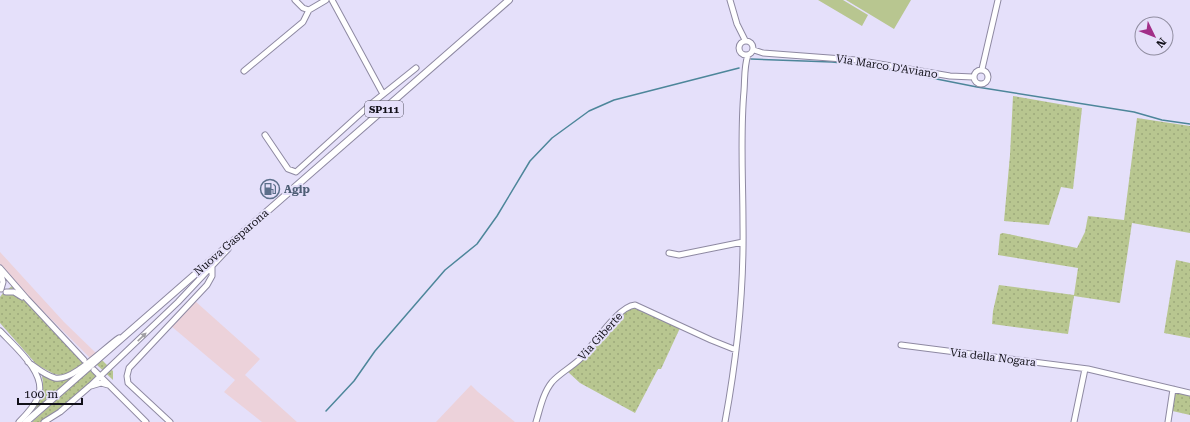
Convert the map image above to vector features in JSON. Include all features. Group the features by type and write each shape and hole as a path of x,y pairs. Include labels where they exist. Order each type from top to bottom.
{"main road":[{"name":"Nuova Gasparona","path":"26,422 509,0"}],"street":[{"path":"295,0 302,8 309,10"},
{"path":"244,71 303,22 309,10 326,0"},
{"path":"332,0 383,94"},
{"path":"725,422 734,375 743,242 742,112 746,63 748,55 754,50 752,43 745,40 737,24 730,0"},
{"path":"982,69 998,0"},
{"path":"745,40 740,43 739,48 741,53 748,55"},
{"name":"Via Marco D'Aviano","path":"754,50 763,53 856,60 950,76 973,77"},
{"path":"264,135 288,169 296,172 371,104 416,68"},
{"path":"982,69 986,71 988,76 986,83 978,84 974,81 973,77 975,72 982,69"},
{"path":"371,104 378,114"},
{"path":"44,422 60,412 90,386 178,302 224,253 246,233 258,218"},
{"path":"670,254 680,255 743,242"},
{"path":"170,422 128,383 127,376 129,368 208,285 212,276 212,267"},
{"path":"0,268 12,283 84,360"},
{"path":"0,271 3,282 0,290"},
{"path":"0,290 12,283"},
{"path":"6,292 12,283"},
{"path":"0,295 6,292 14,292 27,299"},
{"name":"Via Giberte","path":"536,422 544,396 552,382 581,358 606,328 629,305 635,305 736,350"},
{"path":"28,362 46,375 57,378 66,377 75,372 107,346 133,328"},
{"path":"0,331 28,362 37,374 40,384 38,396 33,406 19,422"},
{"name":"Via della Nogara","path":"901,345 1085,369 1190,393"},
{"path":"111,386 107,379 108,373 113,364"},
{"path":"1074,422 1085,369"},
{"path":"94,370 146,422"},
{"path":"90,386 101,383 111,386"},
{"path":"1168,422 1173,389"}],"shaded area":[{"path":"0,252 64,322 97,354 91,359 11,279 0,264"},
{"path":"195,301 260,359 245,375 297,422 262,422 224,392 235,380 171,326"},
{"path":"471,385 478,392 515,422 436,422"}],"green space":[{"path":"818,0 843,0 868,15 862,26"},
{"path":"846,0 911,0 894,29"},
{"path":"1013,96 1082,108 1073,189 1061,187 1049,225 1004,221 1010,155"},
{"path":"1137,118 1190,126 1190,233 1132,223 1120,303 1074,296 1068,334 992,324 993,311 999,285 1074,295 1078,268 998,255 1000,234 1003,233 1077,248 1085,232 1088,216 1124,220"},
{"path":"1176,260 1190,263 1190,338 1164,333"},
{"path":"12,286 88,361 66,374 59,375 37,365 0,323 0,297"},
{"path":"632,307 680,328 661,369 658,369 635,413 580,383 567,371 625,308"},
{"path":"101,359 113,371 113,380 96,364"},
{"path":"93,367 104,376 71,403 43,422 32,422"},
{"path":"83,369 26,422 38,404 42,392 43,379 41,371 58,379"},
{"path":"1173,392 1190,395 1190,415 1168,410"}],"waterway":[{"path":"751,59 832,62 871,66 977,87 1134,112 1162,120 1190,124"},
{"path":"326,411 354,381 375,351 445,270 477,244 497,216 530,161 552,138 589,111 614,100 739,68"}],"place":[{"name":"Agip","path":"270,189"}]}
